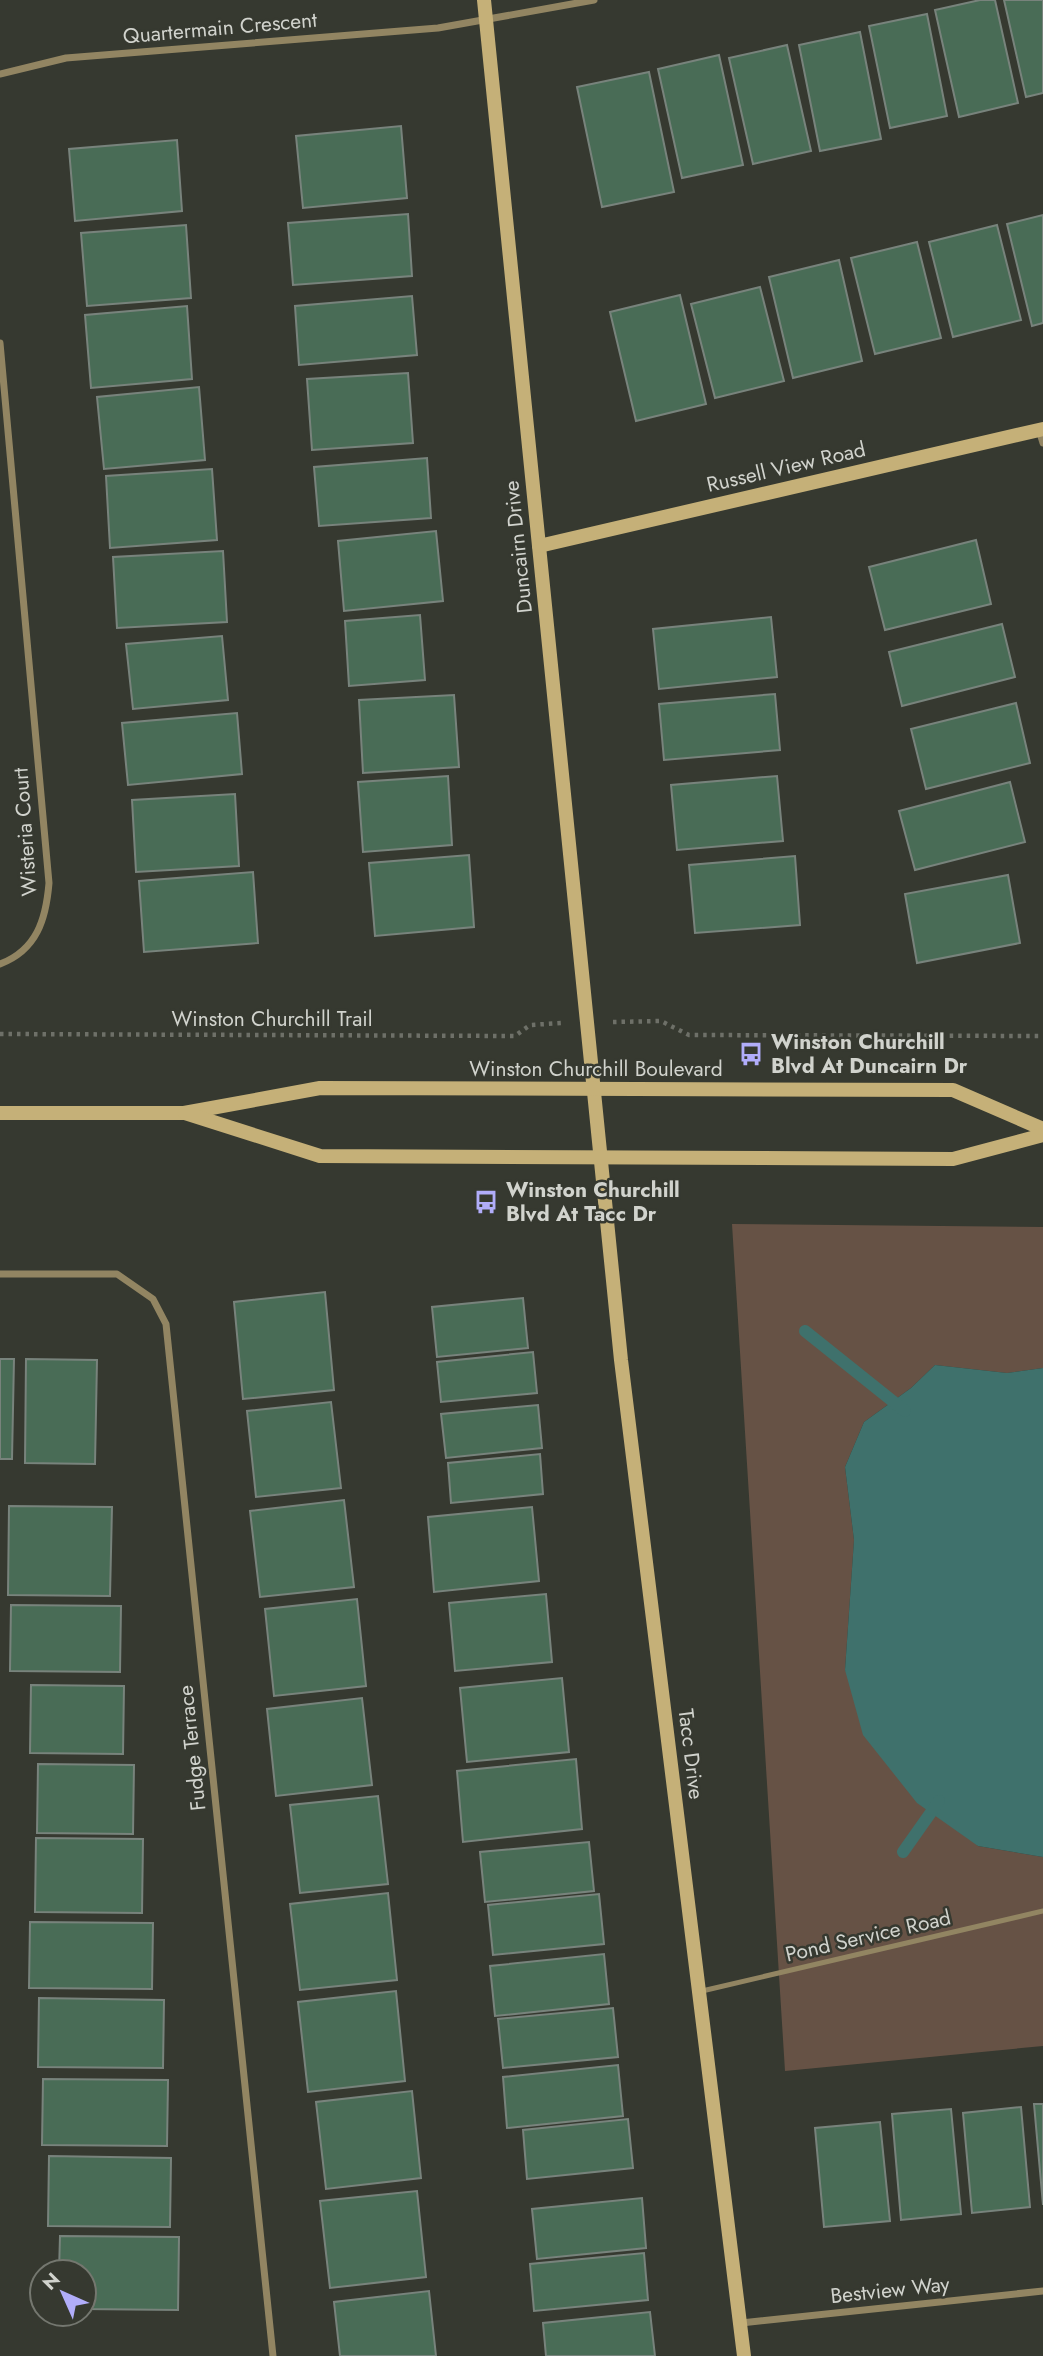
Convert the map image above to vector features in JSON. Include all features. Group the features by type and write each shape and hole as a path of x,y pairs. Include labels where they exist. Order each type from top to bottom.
{"street":[{"name":"Duncairn Drive","path":"484,0 601,1157"},
{"name":"Quartermain Crescent","path":"0,74 66,58 438,28 594,0"},
{"name":"Wisteria Court","path":"0,343 49,883 46,911 38,932 24,952 0,964"},
{"name":"Russell View Road","path":"539,546 1042,434"},
{"name":"Winston Churchill Boulevard","path":"0,1113 184,1113 320,1088 953,1090 1043,1129"},
{"name":"Winston Churchill Boulevard","path":"184,1113 320,1156 953,1159 1043,1135"},
{"name":"Tacc Drive","path":"601,1157 621,1360 744,2356"},
{"name":"Fudge Terrace","path":"0,1274 117,1274 153,1299 166,1324 273,2356"},
{"name":"Bestview Way","path":"741,2323 1043,2291"}],"lane":[{"name":"Pond Service Road","path":"700,1992 1043,1911"}],"path":[{"path":"661,1021 689,1035 1043,1036"},
{"name":"Winston Churchill Trail","path":"0,1034 516,1036 530,1025 540,1023"}],"shaded area":[{"path":"732,1224 1043,1227 1043,1368 1007,1373 935,1365 911,1388 864,1422 845,1467 854,1540 845,1670 978,1846 1043,1857 1043,2046 785,2071"}],"water":[{"path":"935,1365 1007,1373 1043,1368 1043,1857 978,1846 917,1803 863,1735 845,1670 854,1540 845,1467 864,1422 911,1388"}],"building":[{"path":"980,0 995,0 1018,103 959,117 935,10"},
{"path":"1004,0 1043,0 1043,93 1026,97"},
{"path":"927,14 947,116 890,128 869,26"},
{"path":"860,32 881,139 820,151 799,45"},
{"path":"787,45 811,151 753,164 729,58"},
{"path":"719,55 743,165 682,178 658,69"},
{"path":"649,72 674,192 602,207 577,87"},
{"path":"401,126 407,198 303,208 296,136"},
{"path":"177,140 182,211 75,221 69,149"},
{"path":"408,214 412,276 293,285 288,223"},
{"path":"1043,215 1043,323 1032,326 1007,224"},
{"path":"186,225 191,298 87,306 81,233"},
{"path":"997,225 1021,320 953,337 929,242"},
{"path":"917,242 941,338 875,354 851,258"},
{"path":"839,260 862,361 793,378 769,277"},
{"path":"760,287 784,381 715,398 691,304"},
{"path":"680,295 706,404 636,421 610,312"},
{"path":"412,296 417,355 299,365 295,306"},
{"path":"187,306 192,379 91,388 85,315"},
{"path":"408,373 413,443 312,450 307,379"},
{"path":"199,387 205,460 104,469 97,397"},
{"path":"427,458 431,518 319,526 314,467"},
{"path":"212,469 217,540 110,548 106,476"},
{"path":"436,531 443,601 344,611 338,541"},
{"path":"976,540 991,604 885,630 869,567"},
{"path":"223,551 227,622 117,628 113,557"},
{"path":"420,615 425,680 349,686 345,621"},
{"path":"771,617 777,677 659,689 653,629"},
{"path":"1002,624 1015,677 902,706 889,652"},
{"path":"222,636 228,700 133,709 126,644"},
{"path":"775,694 780,750 664,760 659,704"},
{"path":"454,695 459,767 363,773 359,700"},
{"path":"1016,703 1030,763 926,789 911,729"},
{"path":"237,713 242,774 128,785 122,723"},
{"path":"448,776 452,845 363,852 358,782"},
{"path":"777,776 783,841 677,850 671,785"},
{"path":"1010,782 1025,842 915,870 899,811"},
{"path":"235,794 239,866 136,872 132,800"},
{"path":"469,855 474,927 375,936 369,863"},
{"path":"795,856 800,925 695,933 689,865"},
{"path":"253,872 258,943 144,952 139,881"},
{"path":"1008,875 1020,943 917,963 905,894"},
{"path":"325,1292 334,1390 243,1399 234,1302"},
{"path":"523,1298 528,1348 437,1357 432,1307"},
{"path":"533,1352 537,1393 441,1402 437,1362"},
{"path":"0,1359 14,1359 12,1459 0,1459"},
{"path":"26,1359 97,1360 95,1464 25,1463"},
{"path":"331,1402 341,1488 256,1497 247,1411"},
{"path":"538,1405 542,1448 446,1458 441,1414"},
{"path":"540,1454 543,1494 451,1503 448,1463"},
{"path":"344,1500 354,1587 260,1597 250,1511"},
{"path":"9,1506 112,1507 110,1596 8,1595"},
{"path":"532,1507 539,1581 434,1592 428,1517"},
{"path":"546,1594 552,1662 455,1671 449,1603"},
{"path":"357,1599 366,1686 274,1696 265,1609"},
{"path":"11,1605 121,1606 120,1672 10,1671"},
{"path":"562,1678 569,1752 467,1762 460,1688"},
{"path":"31,1685 124,1686 123,1754 30,1753"},
{"path":"362,1698 372,1785 276,1796 267,1709"},
{"path":"576,1759 582,1829 463,1842 457,1771"},
{"path":"38,1764 134,1765 133,1834 37,1833"},
{"path":"378,1796 388,1884 300,1893 290,1805"},
{"path":"36,1838 143,1839 142,1913 35,1912"},
{"path":"589,1842 594,1891 485,1902 480,1852"},
{"path":"388,1893 397,1980 300,1990 290,1904"},
{"path":"599,1894 604,1944 493,1955 488,1905"},
{"path":"30,1922 153,1923 152,1989 29,1988"},
{"path":"604,1954 609,2004 495,2016 490,1966"},
{"path":"396,1991 405,2081 308,2092 298,2002"},
{"path":"39,1998 164,2000 163,2068 38,2067"},
{"path":"613,2008 618,2057 503,2068 498,2019"},
{"path":"618,2065 623,2116 507,2128 503,2077"},
{"path":"43,2079 168,2080 167,2146 42,2145"},
{"path":"412,2091 421,2178 326,2189 316,2102"},
{"path":"1034,2104 1043,2104 1043,2205"},
{"path":"1021,2107 1030,2207 972,2213 963,2113"},
{"path":"951,2109 961,2214 901,2220 892,2114"},
{"path":"628,2119 633,2168 527,2179 523,2130"},
{"path":"880,2122 890,2221 824,2227 815,2128"},
{"path":"49,2156 171,2158 170,2227 48,2226"},
{"path":"417,2191 426,2277 330,2288 320,2201"},
{"path":"642,2198 646,2248 537,2259 532,2209"},
{"path":"60,2236 179,2237 178,2310 98,2309 98,2258 59,2258"},
{"path":"644,2253 648,2300 534,2311 530,2264"},
{"path":"429,2291 436,2356 340,2356 334,2302"},
{"path":"650,2312 655,2356 546,2356 543,2323"}],"waterway":[{"path":"805,1331 905,1411"},
{"path":"903,1852 939,1801"}],"place":[{"name":"Winston Churchill Blvd At Duncairn Dr","path":"751,1054"},
{"name":"Winston Churchill Blvd At Tacc Dr","path":"486,1202"}]}
